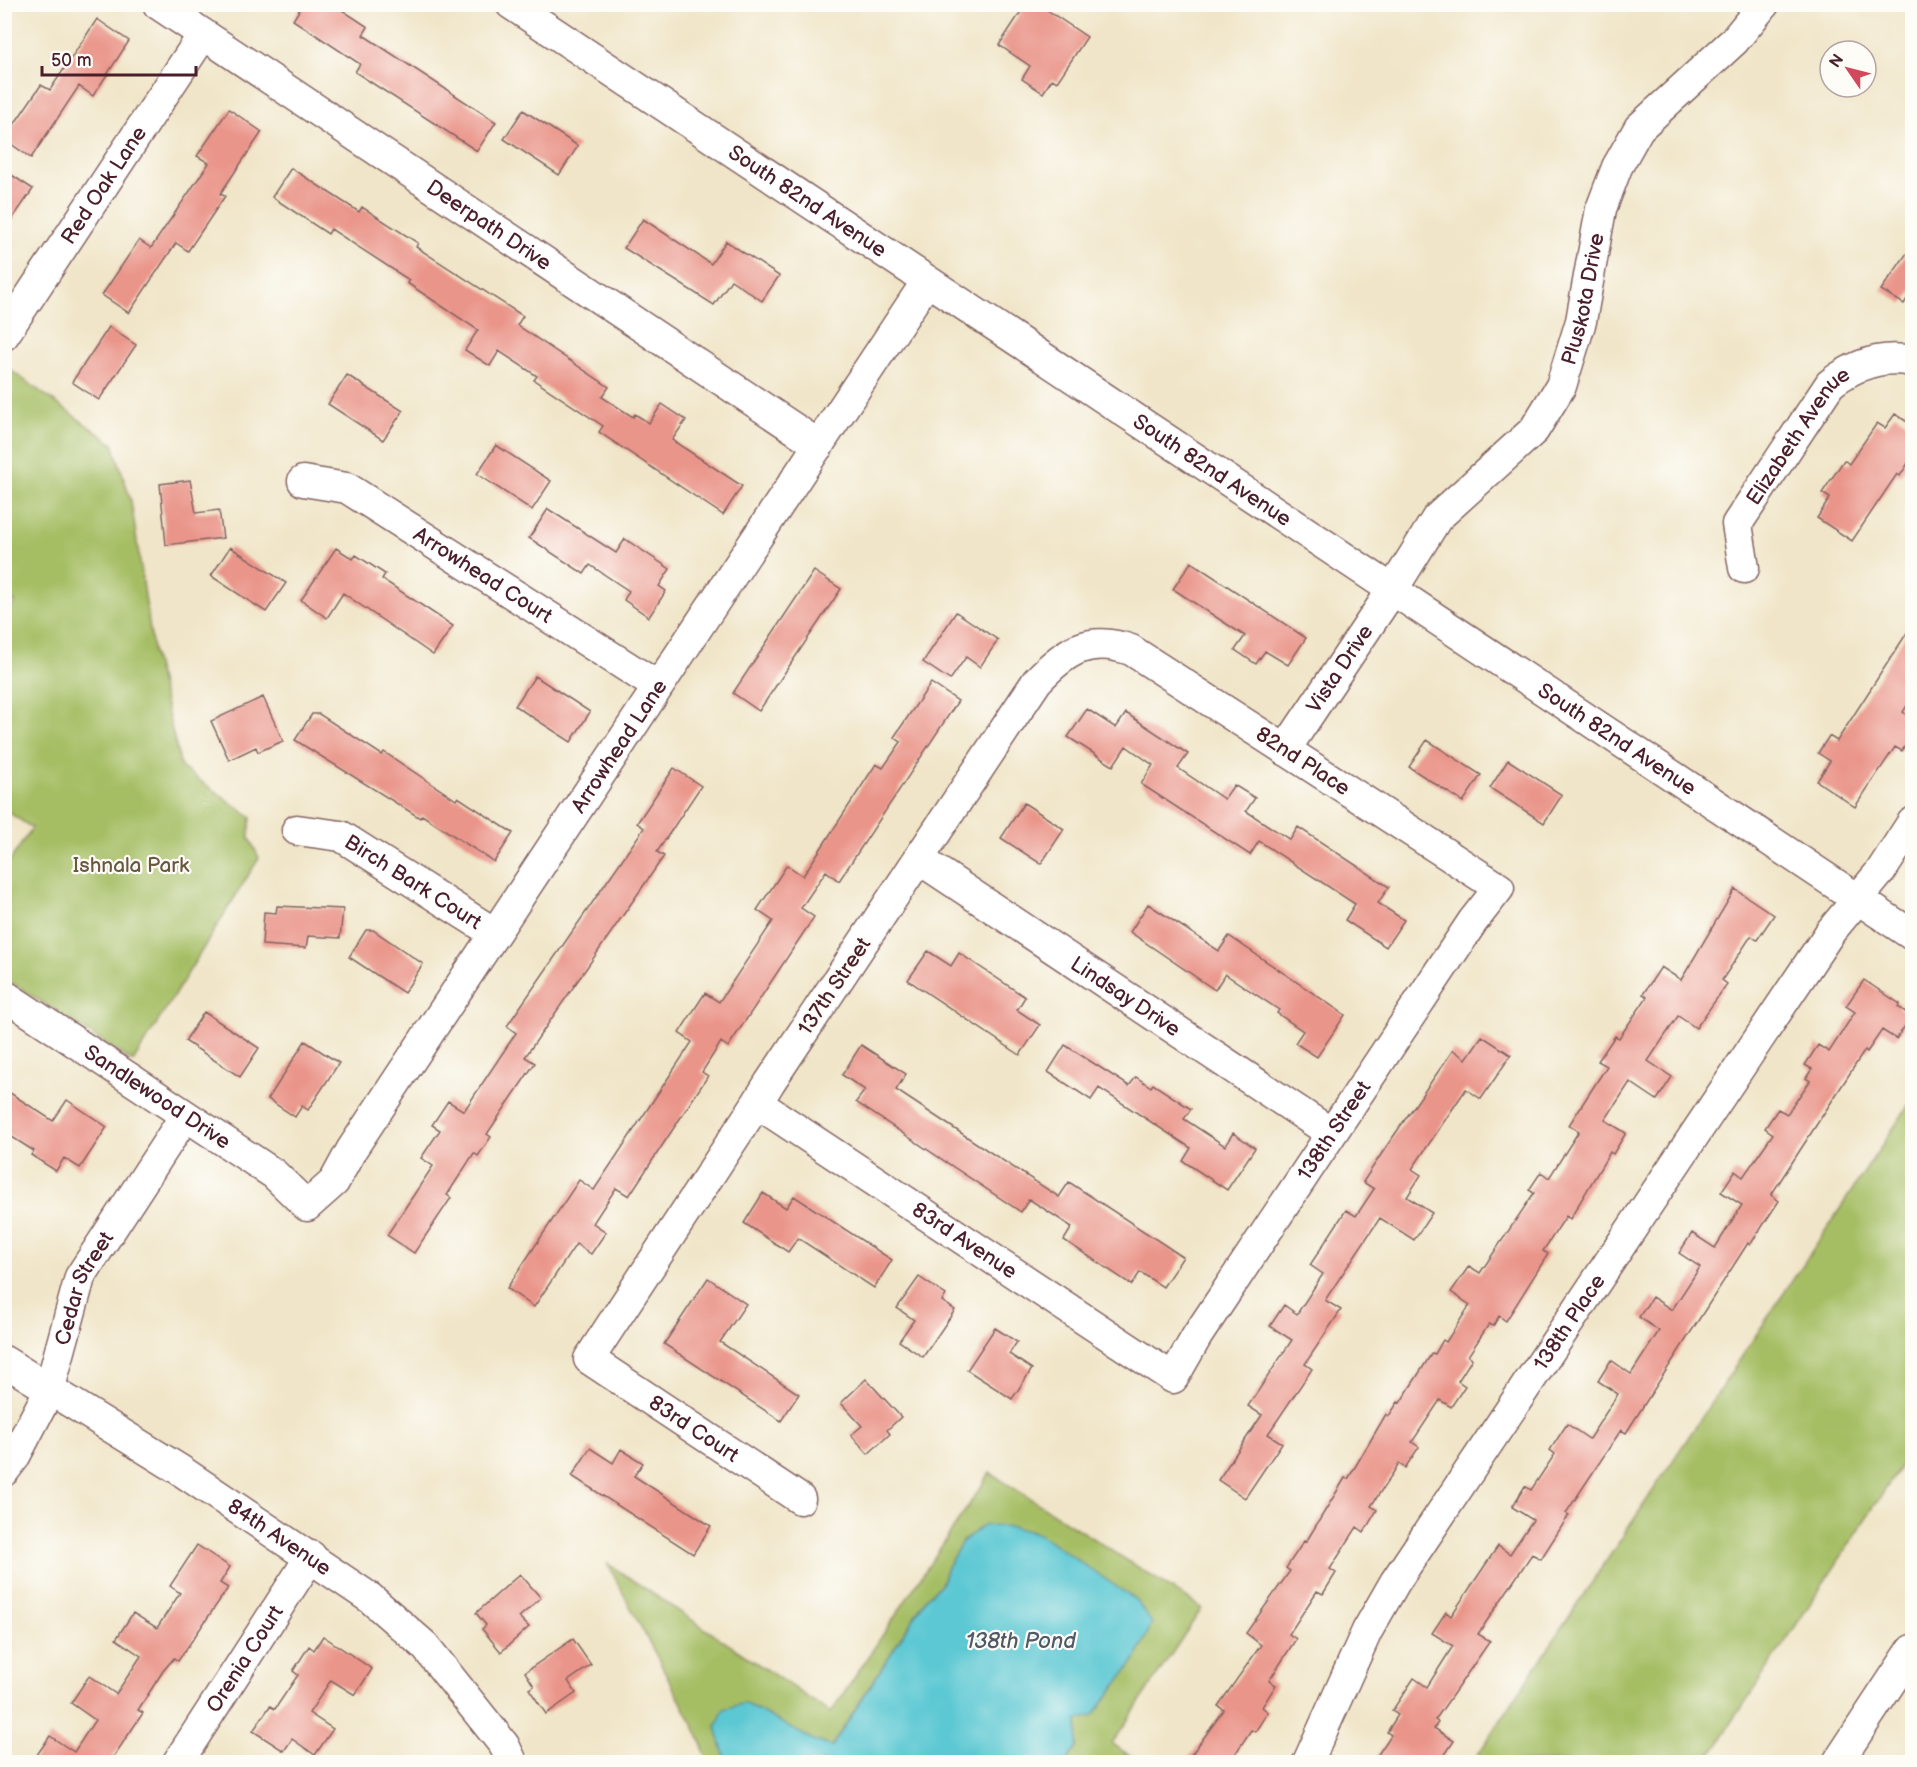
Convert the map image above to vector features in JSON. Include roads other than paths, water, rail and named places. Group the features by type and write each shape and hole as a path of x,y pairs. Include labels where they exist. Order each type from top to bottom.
{"street":[{"name":"Deerpath Drive","path":"158,4 819,445"},
{"name":"South 82nd Avenue","path":"511,4 1912,935"},
{"name":"Pluskota Drive","path":"1393,589 1437,518 1534,430 1561,386 1581,321 1601,209 1617,167 1639,128 1734,41 1764,4"},
{"name":"Red Oak Lane","path":"4,334 203,35"},
{"name":"Arrowhead Lane","path":"306,1206 334,1182 352,1149 494,933 927,281"},
{"name":"Elizabeth Avenue","path":"1744,568 1737,524 1830,384 1849,369 1866,364 1884,359 1912,361"},
{"name":"Arrowhead Court","path":"303,481 347,488 657,686"},
{"name":"Vista Drive","path":"1285,750 1393,589"},
{"name":"82nd Place","path":"1104,644 1125,648 1149,660 1499,888"},
{"name":"137th Street","path":"589,1359 1037,681 1068,652 1104,644"},
{"path":"1856,898 1881,871 1912,823"},
{"name":"Birch Bark Court","path":"297,830 341,836 494,933"},
{"name":"Lindsay Drive","path":"919,859 1331,1133"},
{"name":"138th Street","path":"1173,1378 1197,1336 1331,1133 1473,921 1499,888"},
{"name":"138th Place","path":"1308,1762 1367,1631 1395,1582 1831,931 1856,898"},
{"name":"Sandlewood Drive","path":"4,995 274,1174 306,1206"},
{"name":"83rd Avenue","path":"757,1103 1173,1378"},
{"name":"Cedar Street","path":"4,1471 14,1458 49,1391 80,1277 184,1116"},
{"name":"83rd Court","path":"589,1359 800,1499"},
{"name":"84th Avenue","path":"4,1361 49,1391 180,1470 311,1556 370,1598 425,1646 504,1745 512,1762"},
{"name":"Orenia Court","path":"178,1762 311,1556"},
{"path":"1838,1762 1912,1650"}],"water":[{"name":"138th Pond","path":"984,1525 1013,1527 1039,1534 1136,1600 1152,1623 1137,1657 1093,1716 1078,1720 1077,1746 1066,1762 726,1762 716,1727 724,1709 745,1703 815,1741 832,1746 927,1597 941,1585 947,1567 962,1542"}],"park label":[{"name":"Ishnala Park","path":"131,865"}]}
